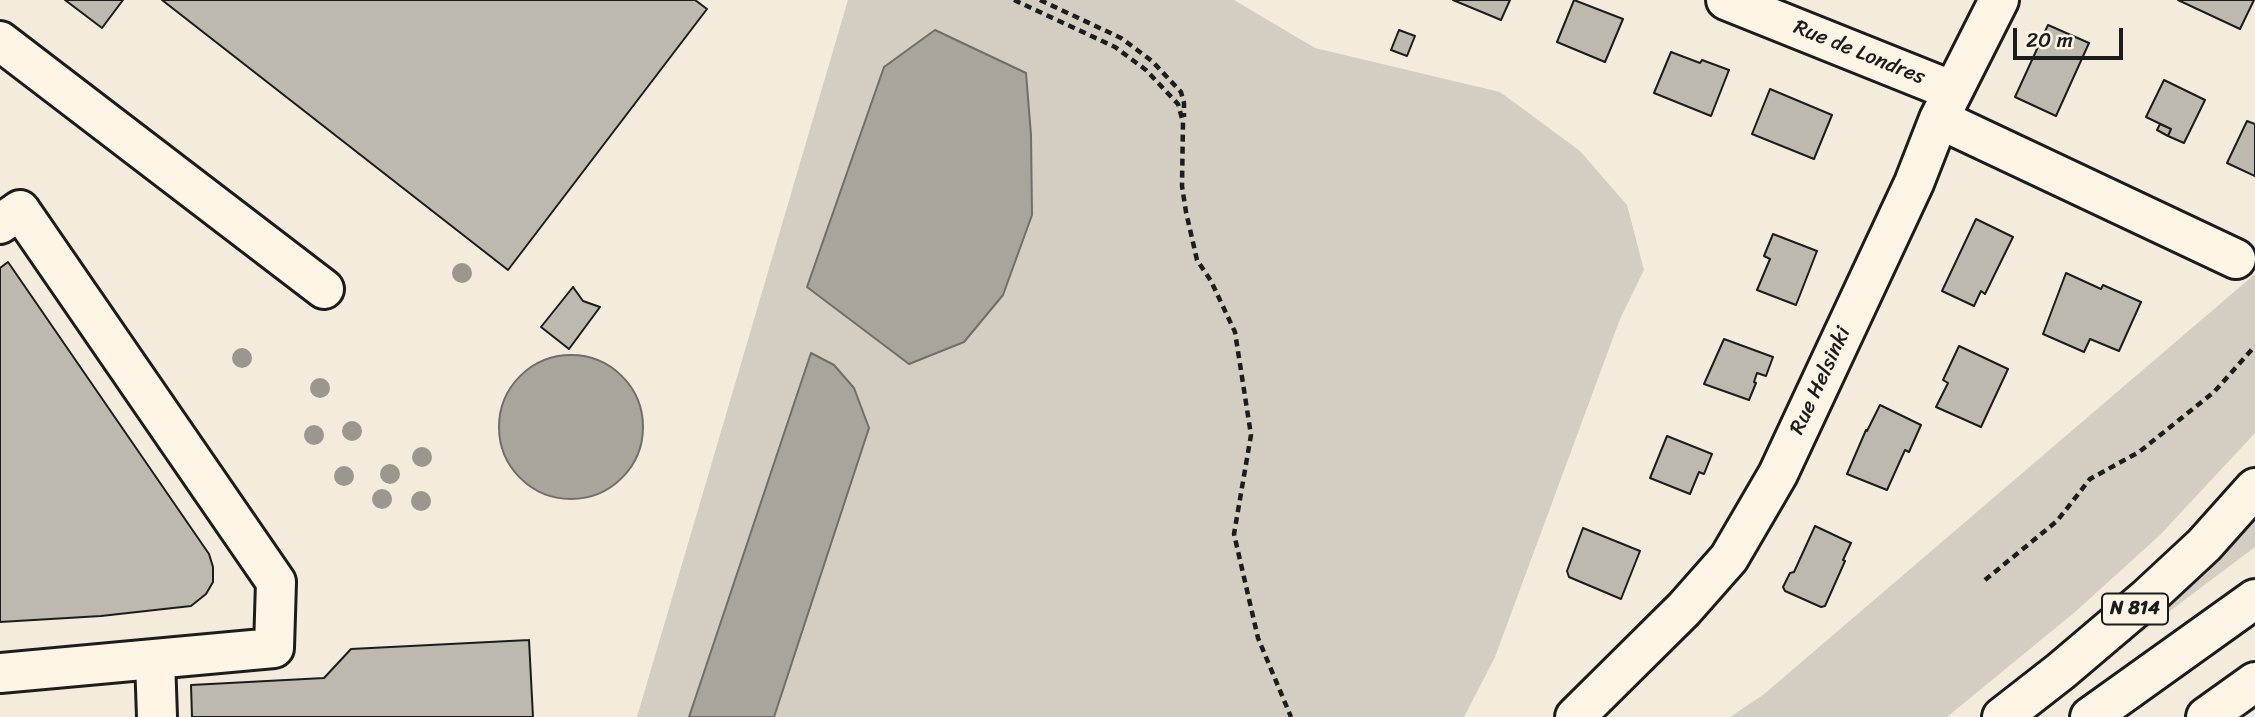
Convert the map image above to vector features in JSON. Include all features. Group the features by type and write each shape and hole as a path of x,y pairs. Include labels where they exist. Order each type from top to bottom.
{"main road":[{"name":"Rue de Londres","path":"1726,0 1946,105 2236,260"},
{"name":"Rue Helsinki","path":"1575,717 1684,609 1729,558 1777,474 1914,183 1946,105 1999,0"},
{"path":"4,52 324,289"},
{"path":"0,224 20,210 276,582 274,648 0,673"},
{"name":"N 814","path":"2002,717 2147,598 2204,545 2255,488"},
{"name":"N 814","path":"2090,717 2255,599"},
{"path":"155,659 157,717"},
{"path":"2206,717 2255,682"}],"path":[{"path":"1014,0 1115,47 1146,70 1178,104 1183,122"},
{"path":"1040,0 1121,38 1152,61 1181,92 1184,103 1182,186 1186,212 1197,260 1211,281 1235,332 1251,435 1234,534 1258,638 1291,717"},
{"path":"1985,580 2057,521 2090,479 2139,453 2214,392 2255,346"}],"shaded area":[{"path":"848,0 1234,0 1315,48 1500,92 1580,151 1627,205 1644,270 1620,319 1495,657 1464,717 637,717"},
{"path":"935,30 1026,73 1031,135 1032,215 1003,295 964,342 909,364 807,287 884,67"},
{"path":"2255,274 2255,433 2160,535 2075,612 1947,717 1730,717 1763,695"},
{"path":"811,353 834,365 854,388 869,428 774,717 689,717"},
{"path":"571,355 599,361 622,376 637,399 643,427 637,455 622,478 599,493 571,499 543,493 520,478 505,455 499,427 505,399 520,376 543,361"},
{"path":"2255,513 2255,547 2142,632 2142,623"}],"building":[{"path":"65,0 123,0 102,28"},
{"path":"162,0 695,0 707,9 508,270"},
{"path":"1453,0 1510,0 1501,20"},
{"path":"1574,0 1623,19 1605,62 1557,42"},
{"path":"2178,0 2254,0 2240,29"},
{"path":"2048,25 2089,43 2056,116 2015,97"},
{"path":"1399,30 1415,36 1407,56 1391,50"},
{"path":"1671,52 1729,70 1711,116 1654,93"},
{"path":"2164,80 2205,100 2184,143 2168,136 2171,129 2146,117"},
{"path":"1770,89 1832,115 1814,159 1752,134"},
{"path":"2247,121 2255,124 2255,176 2227,163"},
{"path":"2160,124 2171,129 2168,136 2157,130"},
{"path":"1976,219 2013,237 1985,294 1981,291 1974,306 1942,291"},
{"path":"1773,234 1817,251 1796,305 1757,290 1770,259 1764,256"},
{"path":"8,262 209,554 213,567 213,582 206,594 191,606 101,616 0,622 0,268"},
{"path":"2066,273 2101,289 2103,285 2141,302 2119,351 2090,339 2084,352 2043,334"},
{"path":"573,287 583,301 600,307 569,349 541,327"},
{"path":"1724,339 1773,357 1766,376 1757,373 1749,400 1704,384"},
{"path":"1959,346 2008,369 1981,427 1936,407 1948,383 1943,380"},
{"path":"1880,405 1921,425 1909,452 1905,450 1887,490 1847,474"},
{"path":"1667,436 1712,454 1704,474 1699,472 1690,494 1650,478"},
{"path":"1815,526 1851,543 1825,606 1821,607 1785,591 1783,587 1790,573 1794,572"},
{"path":"1583,528 1640,551 1621,599 1569,577 1567,571"},
{"path":"529,640 533,717 192,717 191,685 324,678 351,649"}]}
